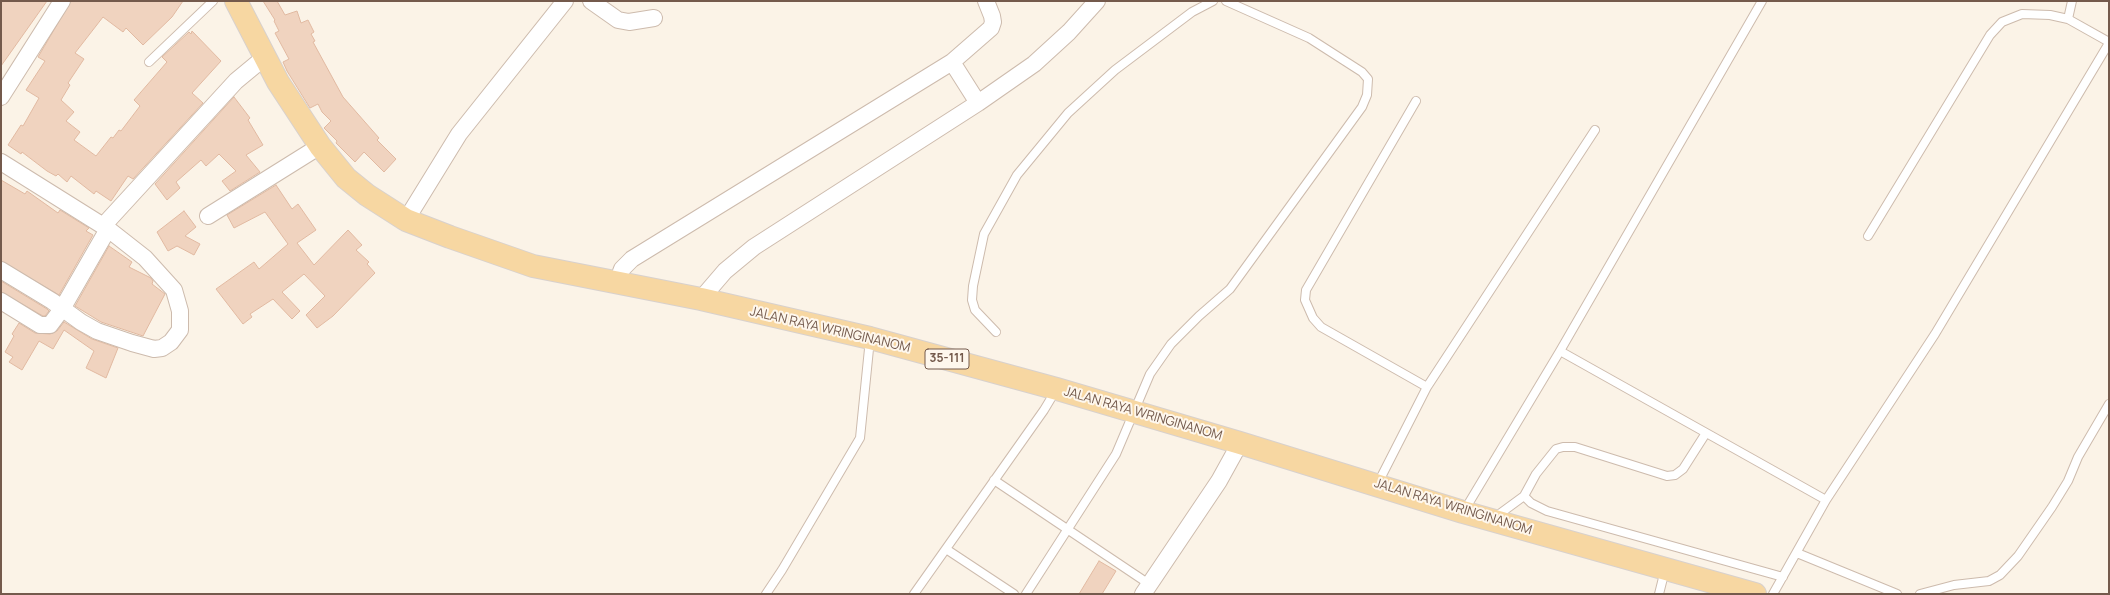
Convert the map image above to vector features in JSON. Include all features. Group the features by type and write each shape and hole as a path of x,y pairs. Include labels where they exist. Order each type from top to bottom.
{"main road":[{"name":"JALAN RAYA WRINGINANOM","path":"236,1 278,82 320,146 346,178 367,195 406,220 533,266 617,282 870,338 1056,389 1135,411 1377,484 1464,512 1755,594"}],"street":[{"path":"1,97 62,1"},
{"path":"406,220 459,134 565,1"},
{"path":"591,1 618,20 629,22 654,18"},
{"path":"617,282 622,269 632,259 952,62 991,28 993,22 992,16 986,1"},
{"path":"701,300 725,271 754,247 978,103 1034,64 1055,46 1097,1"},
{"path":"1,302 40,325 46,326 50,324 62,309 105,228 236,81 265,56"},
{"path":"952,62 978,103"},
{"path":"208,216 320,146"},
{"path":"1,162 105,228 145,258 174,290 180,311 180,330 172,342 162,348 154,349 97,331 1,270"},
{"path":"1146,589 1219,481 1240,443"}],"lane":[{"path":"149,62 213,1"},
{"path":"996,332 975,310 972,300 973,286 984,234 1017,175 1068,113 1115,70 1192,12 1213,1"},
{"path":"1026,594 1116,454 1150,374 1171,344 1199,316 1230,289 1362,106 1369,86 1368,79 1362,72 1309,38 1226,1"},
{"path":"1464,512 1560,351 1762,1"},
{"path":"2068,20 2072,1"},
{"path":"1773,594 1826,500 1935,334 2109,43 2068,20 2034,13 2022,14 2002,22 1996,28 1868,236"},
{"path":"1416,101 1306,290 1305,300 1313,318 1321,327 1427,387"},
{"path":"1377,484 1427,387 1595,130"},
{"path":"766,594 782,570 860,438 866,361 870,338"},
{"path":"1560,351 1826,500"},
{"path":"914,594 1033,426 1056,389"},
{"path":"1920,594 1954,585 1989,581 2000,575 2018,556 2052,507 2068,481 2078,457 2109,404"},
{"path":"1492,520 1524,496 1536,474 1556,449 1563,447 1575,447 1667,476 1675,475 1683,468 1706,433"},
{"path":"994,480 1068,530 1146,589"},
{"path":"1524,496 1531,503 1547,511 1783,577"},
{"path":"946,549 1014,594"},
{"path":"1797,553 1897,594"},
{"path":"1659,594 1666,568"}],"building":[{"path":"1,1 47,1 1,66"},
{"path":"71,1 183,1 172,17 143,45 126,28 123,32 103,17 75,53 84,59 68,83 70,85 61,100 74,112 66,121 80,132 74,140 96,156 111,137 113,138 119,130 121,131 140,106 134,100 167,62 162,57 189,32 191,34 192,31 221,61 192,93 203,103 133,179 128,176 111,201 96,191 94,194 71,176 67,182 58,174 56,176 47,171 22,152 21,154 8,145 21,125 23,126 39,98 26,90 45,61 38,57"},
{"path":"263,1 277,1 285,15 297,11 301,23 308,20 314,32 311,34 315,41 313,42 343,97 379,138 377,140 396,159 384,172 364,152 355,162 336,143 337,141 324,128 331,121 322,112 318,104 310,108 287,71 283,62 289,59 275,33 279,31 274,21 275,20"},
{"path":"234,97 250,118 248,120 263,145 246,155 260,172 230,191 222,181 236,171 219,154 206,166 201,160 176,182 180,188 167,200 155,184"},
{"path":"1,180 25,194 27,191 58,213 60,210 89,228 86,231 93,235 59,295 1,261"},
{"path":"276,185 292,209 298,204 316,230 297,243 314,265 348,230 362,245 356,250 369,262 367,264 375,273 333,316 317,328 306,315 325,296 304,274 282,292 300,311 292,319 273,299 250,314 252,317 243,324 216,289 254,262 259,269 288,244 265,212 234,228 227,215"},
{"path":"184,211 196,227 185,236 200,244 194,255 177,246 168,251 157,232"},
{"path":"109,246 132,262 129,267 151,278 153,281 152,284 165,294 143,336 101,322 75,306"},
{"path":"1,281 49,311 45,316 43,316 1,292"},
{"path":"64,322 92,339 118,348 106,378 86,368 94,351 64,330 53,349 39,341 22,370 9,362 13,357 5,352 14,336 12,334 19,323 35,333 50,334 57,331"},
{"path":"1099,561 1116,571 1102,594 1079,594"}]}
